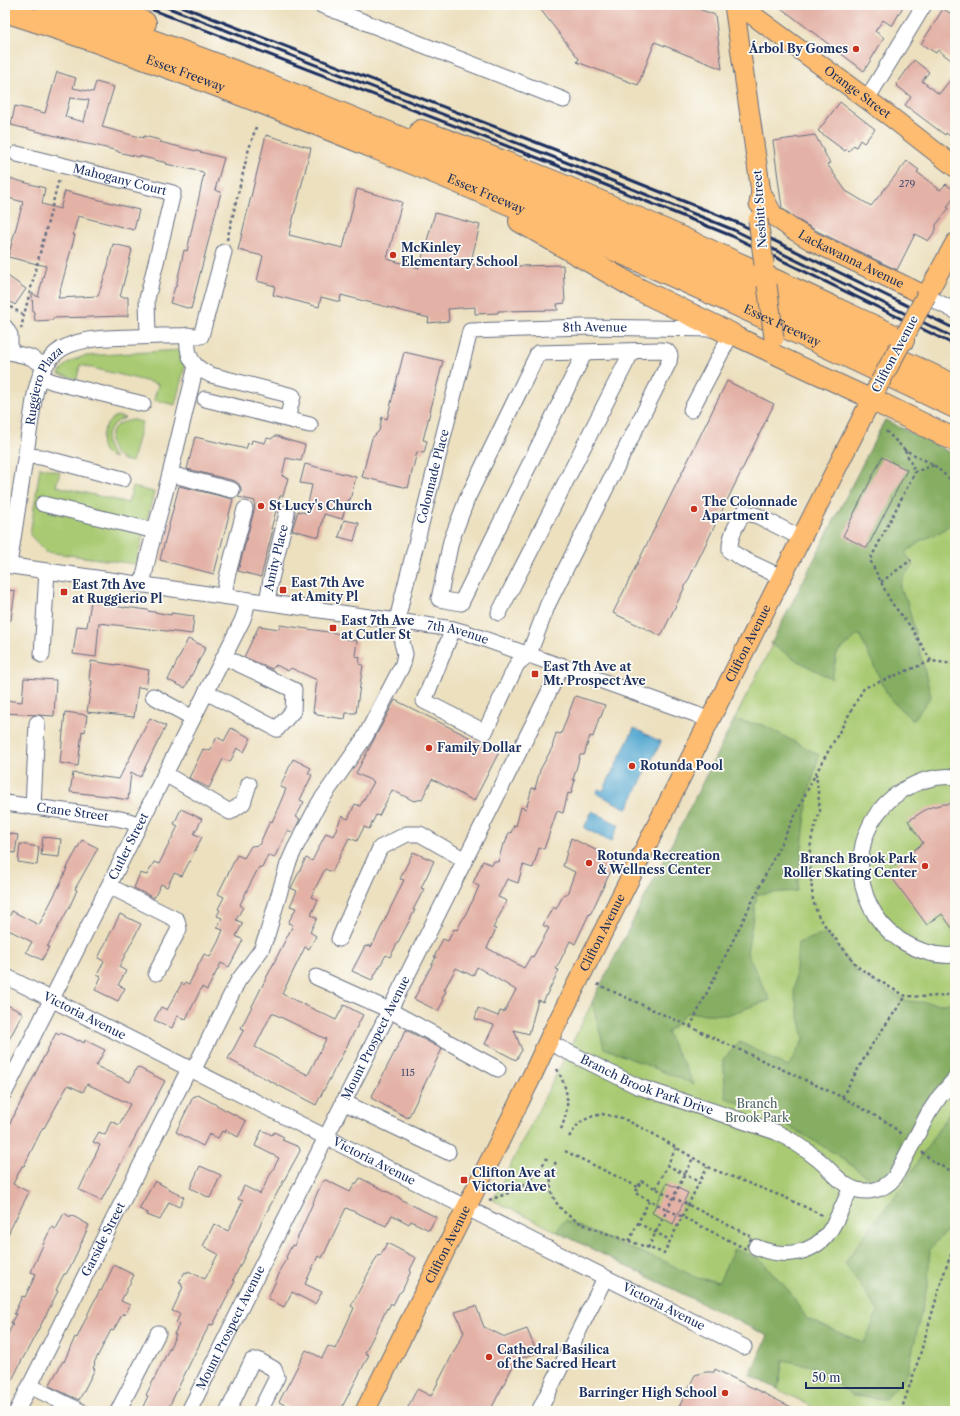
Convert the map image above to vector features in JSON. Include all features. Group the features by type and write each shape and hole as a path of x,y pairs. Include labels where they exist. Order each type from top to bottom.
{"highway":[{"name":"Essex Freeway","path":"46,5 189,53 487,174 650,244 955,386"},
{"path":"101,5 177,37 189,53"},
{"name":"Essex Freeway","path":"5,11 126,51 216,84 453,180 650,265 955,407"},
{"path":"283,90 316,92 491,157 600,202 765,274 903,340"},
{"path":"453,180 517,220 610,274 662,302 726,332"},
{"path":"876,391 955,440"}],"main road":[{"name":"Nesbitt Street","path":"734,5 761,192 758,220 774,338 780,353 789,361"},
{"name":"Orange Street","path":"739,5 867,99 955,167"},
{"name":"Lackawanna Avenue","path":"761,192 773,215 792,229 812,241 926,296"},
{"name":"Clifton Avenue","path":"365,1411 781,576 876,391 955,243"},
{"name":"8th Avenue","path":"726,332 789,361 876,391"}],"street":[{"path":"320,5 564,100"},
{"path":"867,99 924,5"},
{"name":"Mahogany Court","path":"17,154 173,193 147,299 148,336"},
{"path":"224,252 188,352 193,363 211,375 293,396 287,419"},
{"name":"Lackawanna Avenue","path":"926,296 955,311"},
{"path":"5,327 10,335 11,352 30,357 50,381 143,404"},
{"name":"8th Avenue","path":"470,331 591,327 726,332"},
{"name":"Colonnade Place","path":"191,1070 242,974 261,950 294,848 319,803 365,737 403,664 405,654 402,643 401,622 404,591 470,331"},
{"path":"690,410 726,332"},
{"name":"Ruggiero Plaza","path":"7,565 34,400 42,371 57,352 72,344 100,339 148,336 194,336"},
{"path":"453,629 424,701 485,732 517,664 529,654 548,604 669,362 670,354 667,351 660,350 538,353 467,499 451,540 439,598 461,603 585,352"},
{"path":"499,613 632,351"},
{"path":"142,585 196,366"},
{"path":"205,399 310,425"},
{"path":"26,456 41,457 124,479"},
{"path":"170,474 232,490"},
{"path":"43,504 155,531"},
{"path":"224,596 227,576 245,509"},
{"path":"781,576 743,559 730,551 730,541 736,525 744,512 758,516 801,538"},
{"name":"Amity Place","path":"267,602 287,513"},
{"name":"7th Avenue","path":"7,565 453,629 529,654 709,720"},
{"path":"42,655 47,571"},
{"name":"Cutler Street","path":"5,1092 224,657 245,613 248,600"},
{"path":"206,692 277,729 293,711 294,690 224,657"},
{"name":"Mount Prospect Avenue","path":"189,1411 561,666"},
{"path":"153,696 193,718"},
{"path":"33,807 37,723"},
{"path":"165,774 230,812 243,803 249,784"},
{"path":"955,777 948,776 912,784 896,794 884,805 873,819 866,834 861,851 860,867 866,898 873,912 894,936 906,944 920,950 935,954 955,955"},
{"name":"Crane Street","path":"5,803 116,818 139,825"},
{"path":"339,939 380,848 407,834 420,834 465,860"},
{"path":"109,886 177,920 179,929 156,973"},
{"name":"Victoria Avenue","path":"5,976 744,1347"},
{"path":"316,977 389,1010 498,1069"},
{"name":"Branch Brook Park Drive","path":"548,1042 637,1086 776,1132 808,1151 851,1188"},
{"name":"Garside Street","path":"17,1411 191,1070"},
{"path":"756,1247 769,1252 784,1254 800,1252 813,1247 822,1240 832,1227 851,1188 871,1191 881,1188 891,1182 899,1172 928,1114 940,1096 955,1079"},
{"path":"343,1102 448,1152"},
{"path":"539,1411 605,1278"},
{"path":"118,1411 158,1333"},
{"path":"228,1411 252,1361 258,1360 274,1368 277,1376 260,1411"},
{"path":"30,1386 80,1411"}],"path":[{"path":"224,252 248,152 256,127"},
{"path":"11,352 24,315 62,165"},
{"path":"5,304 24,315"},
{"path":"886,431 905,450 934,465 955,484"},
{"path":"905,450 915,472"},
{"path":"931,661 911,627 891,602 870,560 915,472 934,465"},
{"path":"881,582 911,560"},
{"path":"690,1027 816,773 864,688 931,661 955,664"},
{"path":"816,773 820,811 812,836 809,858 813,901 819,918 858,967 906,996 926,998 955,994"},
{"path":"597,984 842,1097 890,1124 904,1136"},
{"path":"842,1097 873,1043 906,996"},
{"path":"557,1069 563,1081 568,1099 567,1114 560,1132"},
{"path":"569,1136 584,1120 596,1115 609,1114 628,1120 707,1167 780,1195 819,1214"},
{"path":"656,1188 676,1148"},
{"path":"565,1151 638,1187"},
{"path":"922,1152 934,1162 955,1173"},
{"path":"489,1200 515,1191 527,1183 539,1172 547,1158"},
{"path":"648,1248 692,1158"},
{"path":"556,1162 552,1172 551,1185 554,1198 562,1210 578,1222 664,1253 707,1167"},
{"path":"667,1165 700,1182"},
{"path":"641,1181 656,1188 752,1237 746,1249 635,1193 641,1181"},
{"path":"629,1241 649,1201"},
{"path":"638,1224 670,1240"},
{"path":"901,1411 919,1358 943,1276 955,1244"}],"green space":[{"path":"180,350 185,366 175,405 154,400 158,384 80,365 77,379 59,374 63,367 69,362 85,356"},
{"path":"117,416 125,418 113,425 107,435 110,452 115,458 108,455 104,450 102,438 107,425"},
{"path":"133,420 142,422 132,462 123,460 114,452 110,444 110,439 112,431 115,427 121,423"},
{"name":"Branch Brook Park","path":"885,420 955,455 955,1411 821,1411 750,1375 768,1336 493,1200"},
{"path":"885,420 955,455 955,521 939,533 922,540 905,553 914,565 903,577 900,588 907,601 931,696 913,721 889,698 859,634 837,653 832,679 798,661 771,644"},
{"path":"40,467 60,472 56,486 128,503 133,487 154,492 136,564 46,552 30,535"},
{"path":"734,720 763,725 819,755 808,796 797,891 757,894 747,953 770,1000 727,1015 686,1013 667,1033 694,1084 604,1048 592,1002"},
{"path":"826,933 857,972 907,1001 945,1004 955,1001 955,1069 922,1104 914,1127 890,1178 875,1183 836,1154 767,1113 726,1098 723,1059 740,1042 788,1067 804,1039 794,993 798,943"},
{"path":"952,1108 955,1108 955,1222 930,1249 928,1283 907,1375 885,1399 853,1396 812,1366 783,1360 778,1389 750,1375 768,1336 556,1231 565,1220 621,1245 666,1262 697,1278 719,1282 734,1249 760,1259 790,1292 807,1319 864,1343 878,1311 845,1263 876,1219 896,1196"}],"water":[{"name":"Rotunda Pool","path":"634,728 661,742 627,809 596,793 598,789 603,791"},
{"path":"592,811 619,825 611,842 584,828"}],"building":[{"path":"537,5 688,5 715,15 722,69 655,42 638,85 577,62 579,59"},
{"name":"Árbol By Gomes","path":"777,5 904,5 892,26 883,20 875,31 884,38 864,71"},
{"path":"943,9 955,16 955,63 938,50 936,53 921,44"},
{"path":"914,60 929,72 922,81 939,94 955,74 955,140 946,133 945,135 905,105 911,97 896,85"},
{"path":"57,72 76,78 73,88 93,92 96,82 114,87 102,127 143,138 144,136 160,140 160,142 224,158 215,190 221,192 191,309 170,303 176,287 184,250 187,251 204,174 203,172 11,125 15,106 45,113","holes":["70,98 89,100 84,122 65,117"]},
{"path":"840,102 875,129 864,143 860,140 856,147 854,145 849,151 847,149 845,151 818,131"},
{"path":"266,135 311,148 289,235 343,248 357,189 402,202 387,259 419,268 435,213 480,225 470,265 517,263 518,266 563,265 565,303 557,304 558,310 498,311 498,313 475,314 475,307 448,309 449,321 428,323 429,318 341,295 340,302 321,297 319,307 273,295 275,286 257,281 263,256 238,250"},
{"path":"815,135 830,163 827,164 846,191 871,206 907,161 919,170 917,172 940,190 946,184 955,191 955,196 947,207 949,208 936,225 936,230 928,241 915,234 897,270 817,231 798,220 782,208 773,141"},
{"path":"5,177 45,188 42,204 60,209 65,191 139,210 134,230 78,216 73,235 75,235 58,298 98,296 108,266 113,244 131,248 132,250 120,297 128,297 128,316 53,318 53,320 35,321 32,293 38,297 46,266 8,257 23,202 5,197"},
{"path":"5,274 26,289 15,305 5,298"},
{"path":"404,352 443,361 423,440 427,441 424,453 417,452 408,488 362,477 372,438 379,431 382,417 387,419"},
{"name":"The Colonnade Apartment","path":"727,381 774,404 661,636 613,613"},
{"name":"St Lucy's Church","path":"275,436 305,445 301,461 286,458 282,476 288,478 283,496 280,496 271,529 273,529 261,577 238,571 254,511 255,501 238,497 241,493 241,488 235,481 187,469 195,437 246,449 248,443 251,444 252,440 265,443 267,438 271,439"},
{"path":"882,457 907,470 867,548 843,536"},
{"path":"305,464 356,477 350,500 348,500 342,519 324,514 319,537 292,530 298,511 306,513 312,485 300,483"},
{"path":"179,486 233,499 214,574 160,560"},
{"path":"344,520 359,523 354,541 339,537"},
{"path":"5,589 15,591 11,620 5,620"},
{"path":"91,601 171,615 171,613 194,616 192,634 99,623 96,657 73,654 77,626 87,627"},
{"path":"280,625 342,634 341,638 357,641 355,656 360,657 359,664 363,665 356,713 346,713 345,719 317,715 317,713 313,712 317,680 291,668 288,671 276,665 272,669 244,657 259,626 279,629"},
{"path":"188,639 206,647 185,688 168,680"},
{"path":"91,661 149,670 146,688 138,687 134,717 87,712 92,681 89,680"},
{"path":"24,678 56,680 54,716 5,713 5,700 22,702"},
{"path":"575,696 605,705 601,717 599,718 593,737 590,736 584,755 580,755 571,794 568,793 563,813 557,811 544,849 539,848 533,868 523,865 518,883 507,879 498,897 507,901 493,928 496,929 487,948 524,968 531,956 533,957 549,928 543,925 553,907 556,909 564,894 567,894 575,872 563,866 571,838 616,860 575,944 570,941 556,969 559,970 543,1002 538,1000 529,1034 514,1030 522,1050 516,1060 485,1044 494,1025 475,1019 478,1008 498,1016 500,1011 504,1012 516,990 477,967 473,976 456,968 444,990 446,991 442,999 444,1000 438,1011 414,999 436,957 434,957 443,939 448,941 454,929 457,930 473,900 479,886 473,883 483,861 492,865 494,861 498,862 503,844 505,844 509,832 511,833 514,825 516,826 521,807 526,809 532,788 535,789 540,770 552,748 556,733 561,734"},
{"path":"395,700 499,752 474,801 432,779 422,799 414,801 392,790 379,816 376,815 369,829 364,827 357,841 349,838 332,872 325,869 311,897 318,900 311,915 317,918 310,932 316,936 309,949 305,947 282,994 336,1020 344,1005 363,1015 316,1105 228,1059 244,1029 241,1028 293,925 288,923 296,908 290,906 297,891 291,888 306,858 312,861 326,833 333,836 342,816 348,819 355,804 360,806 374,782 356,773","holes":["272,1013 326,1039 308,1075 255,1047"]},
{"path":"65,712 87,715 85,732 82,731 78,766 60,763"},
{"path":"150,718 166,726 140,777 131,772 128,800 116,798 117,797 70,792 73,773 119,779"},
{"path":"231,728 251,738 244,752 237,748 230,762 223,759 209,788 189,778 203,749 210,751 217,737 224,741"},
{"path":"293,759 311,768 308,773 312,775 300,800 304,802 296,817 300,819 293,833 288,830 274,858 268,855 262,868 259,867 246,892 240,905 243,907 236,920 243,923 236,936 243,940 229,967 221,963 207,990 202,987 186,1019 177,1016 172,1028 154,1020 161,1007 167,1010 182,983 184,985 185,982 189,984 204,954 210,957 218,942 223,930 217,928 222,918 217,916 220,910 218,909 224,897 218,894 237,855 244,858 251,846 259,845 270,821 272,822 286,789 280,787"},
{"name":"Branch Brook Park Roller Skating Center","path":"943,804 955,804 955,932 942,914 927,925 887,871 923,843 908,821 928,808"},
{"path":"181,809 202,819 194,834 202,837 182,876 174,873 167,887 161,884 154,898 134,888 140,873 147,875 154,862 159,864 178,826 174,824"},
{"path":"5,833 18,835 15,853 5,851"},
{"path":"43,837 61,839 59,857 41,855"},
{"path":"82,840 98,848 75,889 77,890 70,906 47,947 49,947 42,960 26,952 32,942 5,928 5,925 12,911 39,925"},
{"path":"20,844 39,847 37,865 18,862"},
{"path":"413,852 434,861 421,888 424,889 413,910 415,910 390,957 386,955 372,980 352,971 365,946 367,947 368,945 371,947 375,940 404,880 400,879"},
{"path":"120,914 141,924 119,967 126,971 118,985 125,988 118,1001 95,990 101,977 97,975 104,961 98,958"},
{"path":"5,1004 23,1013 5,1047"},
{"path":"406,1030 442,1049 408,1118 371,1098"},
{"path":"56,1033 59,1035 60,1033 84,1043 85,1040 105,1050 96,1066 130,1082 137,1067 165,1081 101,1201 79,1190 100,1145 93,1142 99,1132 105,1135 111,1121 119,1125 130,1104 87,1084 83,1092 68,1085 44,1128 43,1127 24,1166 22,1166 13,1184 29,1192 5,1240 5,1133"},
{"path":"198,1095 246,1121 238,1137 226,1130 225,1133 222,1131 218,1138 209,1134 203,1146 176,1132 193,1097"},
{"path":"262,1130 272,1135 274,1132 284,1137 282,1140 299,1147 300,1151 265,1215 213,1325 210,1324 167,1411 141,1411 148,1396 146,1395 176,1335 174,1334 179,1325 176,1323 180,1314 172,1311 183,1287 181,1286 182,1283 179,1282 185,1272 187,1273 188,1271 205,1279 218,1254 203,1246 214,1224 228,1231 243,1201 238,1199 244,1186 260,1194 279,1158 255,1146"},
{"path":"200,1166 221,1175 210,1198 190,1188"},
{"path":"360,1178 436,1217 429,1230 411,1221 409,1224 392,1215 386,1226 346,1208 322,1258 318,1256 305,1284 322,1292 315,1304 292,1292 284,1307 268,1298 292,1245 294,1246 322,1182 326,1180 350,1192"},
{"path":"155,1181 184,1197 179,1207 169,1202 160,1220 147,1215 148,1213 139,1209"},
{"path":"667,1183 688,1193 673,1224 652,1213"},
{"path":"64,1213 70,1217 71,1215 89,1225 73,1262 66,1274 64,1274 56,1290 58,1291 5,1394 5,1339 13,1324 11,1323 16,1314 14,1314 22,1296 25,1297 36,1274 31,1272 47,1236 52,1227 56,1229"},
{"path":"387,1243 416,1258 402,1291 399,1293 393,1305 391,1303 388,1309 387,1308 365,1353 369,1355 340,1411 287,1411 289,1407 279,1402 306,1350 322,1358 328,1346 335,1349 354,1308 351,1306 378,1255 380,1256"},
{"path":"114,1265 134,1275 121,1301 130,1305 125,1315 123,1313 113,1331 111,1330 94,1363 93,1368 95,1369 79,1400 49,1386 63,1361 64,1362 75,1337 77,1338 91,1307"},
{"name":"Cathedral Basilica of the Sacred Heart","path":"476,1306 484,1327 505,1337 527,1329 537,1353 516,1360 490,1411 406,1411 417,1389 431,1396 464,1332 455,1312"},
{"name":"Barringer High School","path":"715,1369 799,1411 677,1411 695,1375 706,1372 714,1372"}],"railway":[{"path":"140,5 551,163 732,236 955,345"},
{"path":"161,5 553,157 734,230 955,338"},
{"path":"178,5 556,150 738,223 955,329"}],"place":[{"name":"Árbol By Gomes","path":"856,49"},
{"name":"McKinley Elementary School","path":"393,255"},
{"name":"St Lucy's Church","path":"261,506"},
{"name":"The Colonnade Apartment","path":"694,509"},
{"name":"East 7th Ave at Amity Pl","path":"283,590"},
{"name":"East 7th Ave at Ruggierio Pl","path":"64,592"},
{"name":"East 7th Ave at Cutler St","path":"333,628"},
{"name":"East 7th Ave at Mt. Prospect Ave","path":"535,674"},
{"name":"Family Dollar","path":"429,748"},
{"name":"Rotunda Pool","path":"632,766"},
{"name":"Rotunda Recreation & Wellness Center","path":"589,863"},
{"name":"Branch Brook Park Roller Skating Center","path":"925,866"},
{"name":"Clifton Ave at Victoria Ave","path":"464,1180"},
{"name":"Cathedral Basilica of the Sacred Heart","path":"489,1357"},
{"name":"Barringer High School","path":"725,1393"}]}
